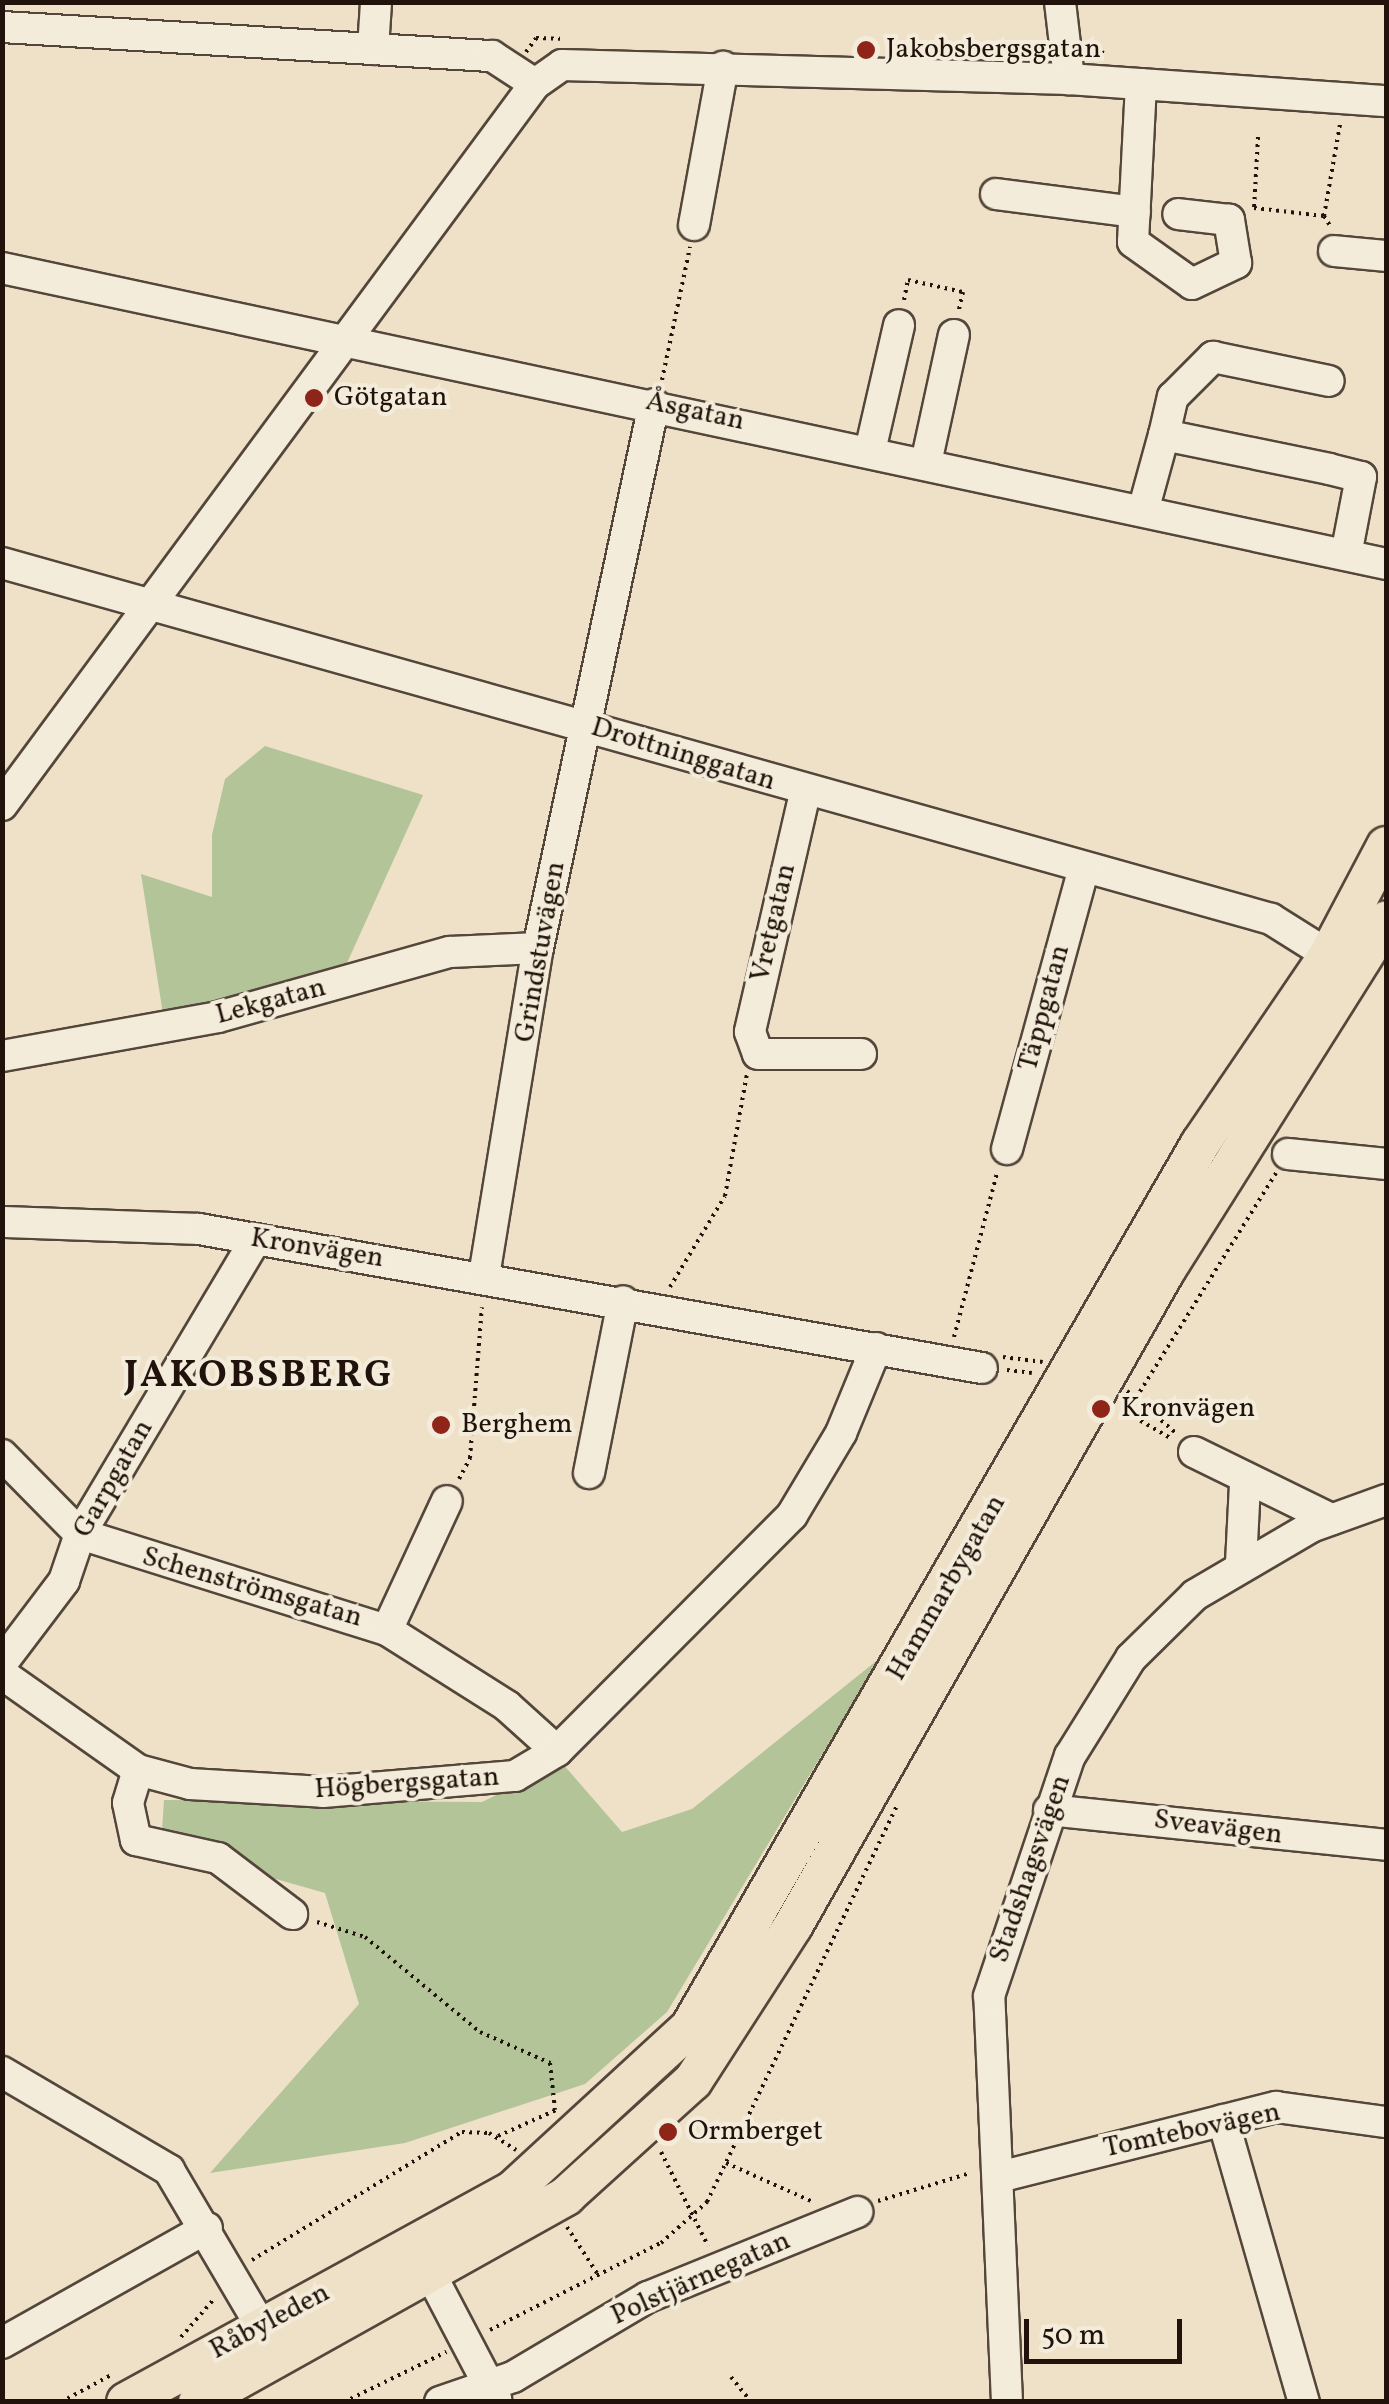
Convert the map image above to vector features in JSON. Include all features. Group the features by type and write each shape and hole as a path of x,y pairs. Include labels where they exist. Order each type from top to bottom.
{"main road":[{"name":"Hammarbygatan","path":"423,2259 590,2178 694,2081 792,1926 1340,962 1386,846"},
{"name":"Hammarbygatan","path":"1340,962 1386,920"},
{"name":"Råbyleden","path":"127,2384 270,2341 423,2259"},
{"name":"Råbyleden","path":"198,2402 270,2341"}],"street":[{"path":"373,49 376,2"},
{"path":"1060,2 1069,79"},
{"path":"2,26 492,56 536,84"},
{"path":"4,798 151,606 536,84 562,64 1069,79 1386,101"},
{"path":"694,224 723,67"},
{"path":"1141,84 1134,242 1192,284 1236,263 1229,220 1178,214"},
{"path":"996,194 1135,212"},
{"path":"1341,251 1386,256"},
{"name":"Åsgatan","path":"2,268 350,338 1386,564"},
{"path":"870,451 899,325"},
{"path":"926,463 954,335"},
{"path":"1142,511 1173,397 1213,358 1329,381"},
{"name":"Grindstuvägen","path":"484,1276 538,948 590,726 654,404"},
{"path":"1164,436 1361,477 1346,556"},
{"name":"Drottninggatan","path":"2,563 590,726 806,792 1271,919 1340,962"},
{"name":"Vretgatan","path":"758,1054 750,1032 806,792"},
{"name":"Täppgatan","path":"1008,1149 1084,868"},
{"name":"Lekgatan","path":"2,1056 218,1017 450,952 538,948"},
{"path":"758,1054 861,1054"},
{"path":"1288,1154 1386,1164"},
{"name":"Kronvägen","path":"2,1222 120,1220 256,1240 484,1276 982,1368"},
{"name":"Garpgatan","path":"2,1663 64,1581 80,1534 256,1240"},
{"path":"589,1474 622,1301"},
{"name":"Högbergsgatan","path":"2,1674 138,1770 246,1793 323,1792 493,1780 557,1751 792,1515 842,1433 876,1348"},
{"path":"1194,1452 1245,1482 1332,1519"},
{"name":"Schenströmsgatan","path":"2,1455 80,1534 387,1630 557,1751"},
{"path":"1241,1563 1245,1482"},
{"name":"Stadshagsvägen","path":"1008,2402 989,1996 1049,1810 1092,1710 1131,1658 1241,1563 1332,1519 1386,1500"},
{"path":"387,1630 447,1501"},
{"path":"138,1770 128,1803 136,1840 218,1858 292,1914"},
{"name":"Sveavägen","path":"1049,1810 1386,1845"},
{"path":"2,2072 148,2152 186,2190 270,2341"},
{"name":"Tomtebovägen","path":"999,2176 1276,2107 1386,2122"},
{"path":"1223,2120 1304,2402"},
{"name":"Polstjärnegatan","path":"440,2402 493,2393 718,2268 856,2212"},
{"path":"2,2343 207,2228"},
{"path":"423,2259 493,2393"}],"path":[{"path":"1341,251 1324,216 1342,114"},
{"path":"1258,137 1254,208 1324,216"},
{"path":"654,404 694,224"},
{"path":"899,325 908,280 962,292 954,335"},
{"path":"657,1308 725,1196 745,1077 758,1054"},
{"path":"950,1362 971,1245 1008,1149"},
{"path":"1194,1452 1136,1398 1288,1154"},
{"path":"447,1501 470,1458 484,1276"},
{"path":"1121,1404 1179,1306"},
{"path":"982,1368 996,1356 1058,1356"},
{"path":"982,1368 1043,1374"},
{"path":"1134,1416 1194,1452"},
{"path":"562,2218 597,2273 694,2218 726,2163 902,1796"},
{"path":"292,1914 364,1936 480,2032 550,2063 555,2110"},
{"path":"162,2348 234,2277 462,2132 498,2136 568,2106"},
{"path":"498,2136 522,2158"},
{"path":"656,2144 718,2268"},
{"path":"726,2163 802,2200 856,2212 979,2170 999,2176"},
{"path":"731,2377 751,2402"},
{"path":"61,2402 127,2384"}],"green space":[{"path":"265,746 423,795 342,974 163,1014 141,874 212,897 212,835 225,779"},
{"path":"880,1658 667,2012 585,2084 405,2143 210,2173 359,2004 325,1893 161,1846 164,1800 482,1802 562,1763 622,1832 692,1809"}],"place":[{"name":"Jakobsbergsgatan","path":"866,50"},
{"name":"Götgatan","path":"314,398"},
{"name":"Kronvägen","path":"1101,1409"},
{"name":"Berghem","path":"441,1425"},
{"name":"Ormberget","path":"668,2132"}],"district":[{"name":"JAKOBSBERG","path":"259,1377"}]}
